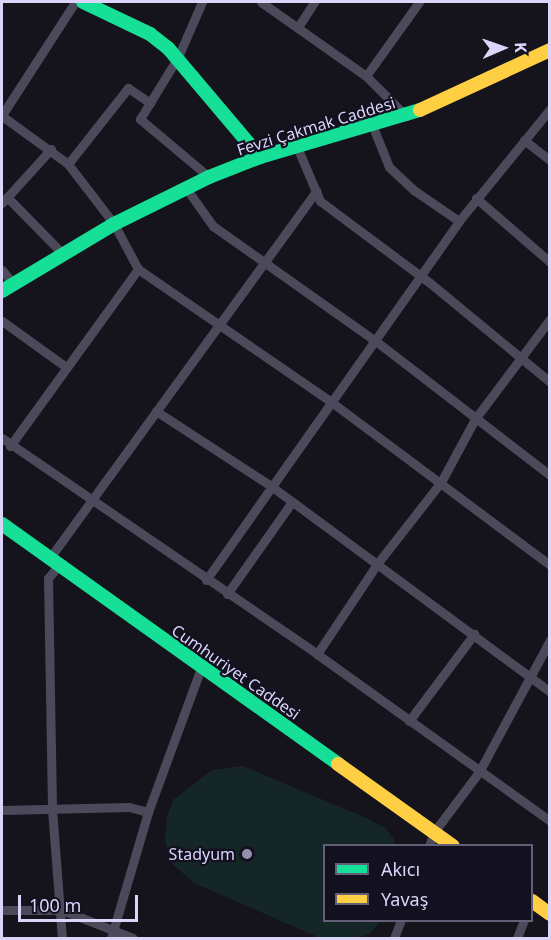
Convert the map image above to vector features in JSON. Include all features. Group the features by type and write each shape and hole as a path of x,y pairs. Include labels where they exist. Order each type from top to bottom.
{"main road":[{"path":"83,2 150,34 178,57 260,158"},
{"name":"Fevzi Çakmak Caddesi","path":"7,287 114,224 209,177 260,158 406,116 549,51"},
{"name":"Cumhuriyet Caddesi","path":"2,525 450,844"},
{"path":"533,902 549,914"}],"street":[{"path":"75,2 2,116 51,149 68,164 114,224 138,269 219,327 330,400 549,565"},
{"path":"202,2 178,57 140,119 209,177"},
{"path":"261,2 366,76 406,116"},
{"path":"298,27 314,2"},
{"path":"366,76 419,2"},
{"path":"68,164 128,88 150,103"},
{"path":"206,580 330,400 377,342 419,275 459,220 549,109"},
{"path":"374,127 389,167 415,191 459,220"},
{"path":"524,140 549,160"},
{"path":"297,147 321,201 419,275 549,382"},
{"path":"51,149 4,200 63,254"},
{"path":"186,188 213,226 377,342 549,475"},
{"path":"62,939 62,910 52,809 48,578 54,562 95,499 316,191"},
{"path":"476,198 549,262"},
{"path":"10,446 138,269"},
{"path":"2,270 7,287"},
{"path":"317,654 377,564 441,482 475,419 549,319"},
{"path":"2,321 66,367"},
{"path":"156,411 271,486 474,634 549,692"},
{"path":"2,438 10,446 95,499 206,580 317,654 549,820"},
{"path":"227,594 292,502"},
{"path":"409,721 474,634"},
{"path":"430,844 434,832 479,772 549,640"},
{"path":"112,935 147,812 201,668"},
{"path":"2,810 129,807 147,812"},
{"path":"2,910 62,910 112,935 133,939"},
{"path":"394,939 401,922"},
{"path":"517,939 524,922"}],"shaded area":[{"name":"Stadyum","path":"243,766 369,819 385,828 394,839 395,844 323,844 323,922 380,922 369,934 358,938 320,938 194,883 170,862 165,840 167,817 173,800 212,770"}],"traffic: fast":[{"path":"83,2 150,34 168,48 260,157"},
{"path":"2,291 114,224 209,177 260,157 420,110"},
{"path":"2,524 338,764"}],"traffic: slow":[{"path":"420,110 550,50"},
{"path":"338,764 450,844"},
{"path":"533,902 550,914"}],"place":[{"name":"Stadyum","path":"247,854"}]}
